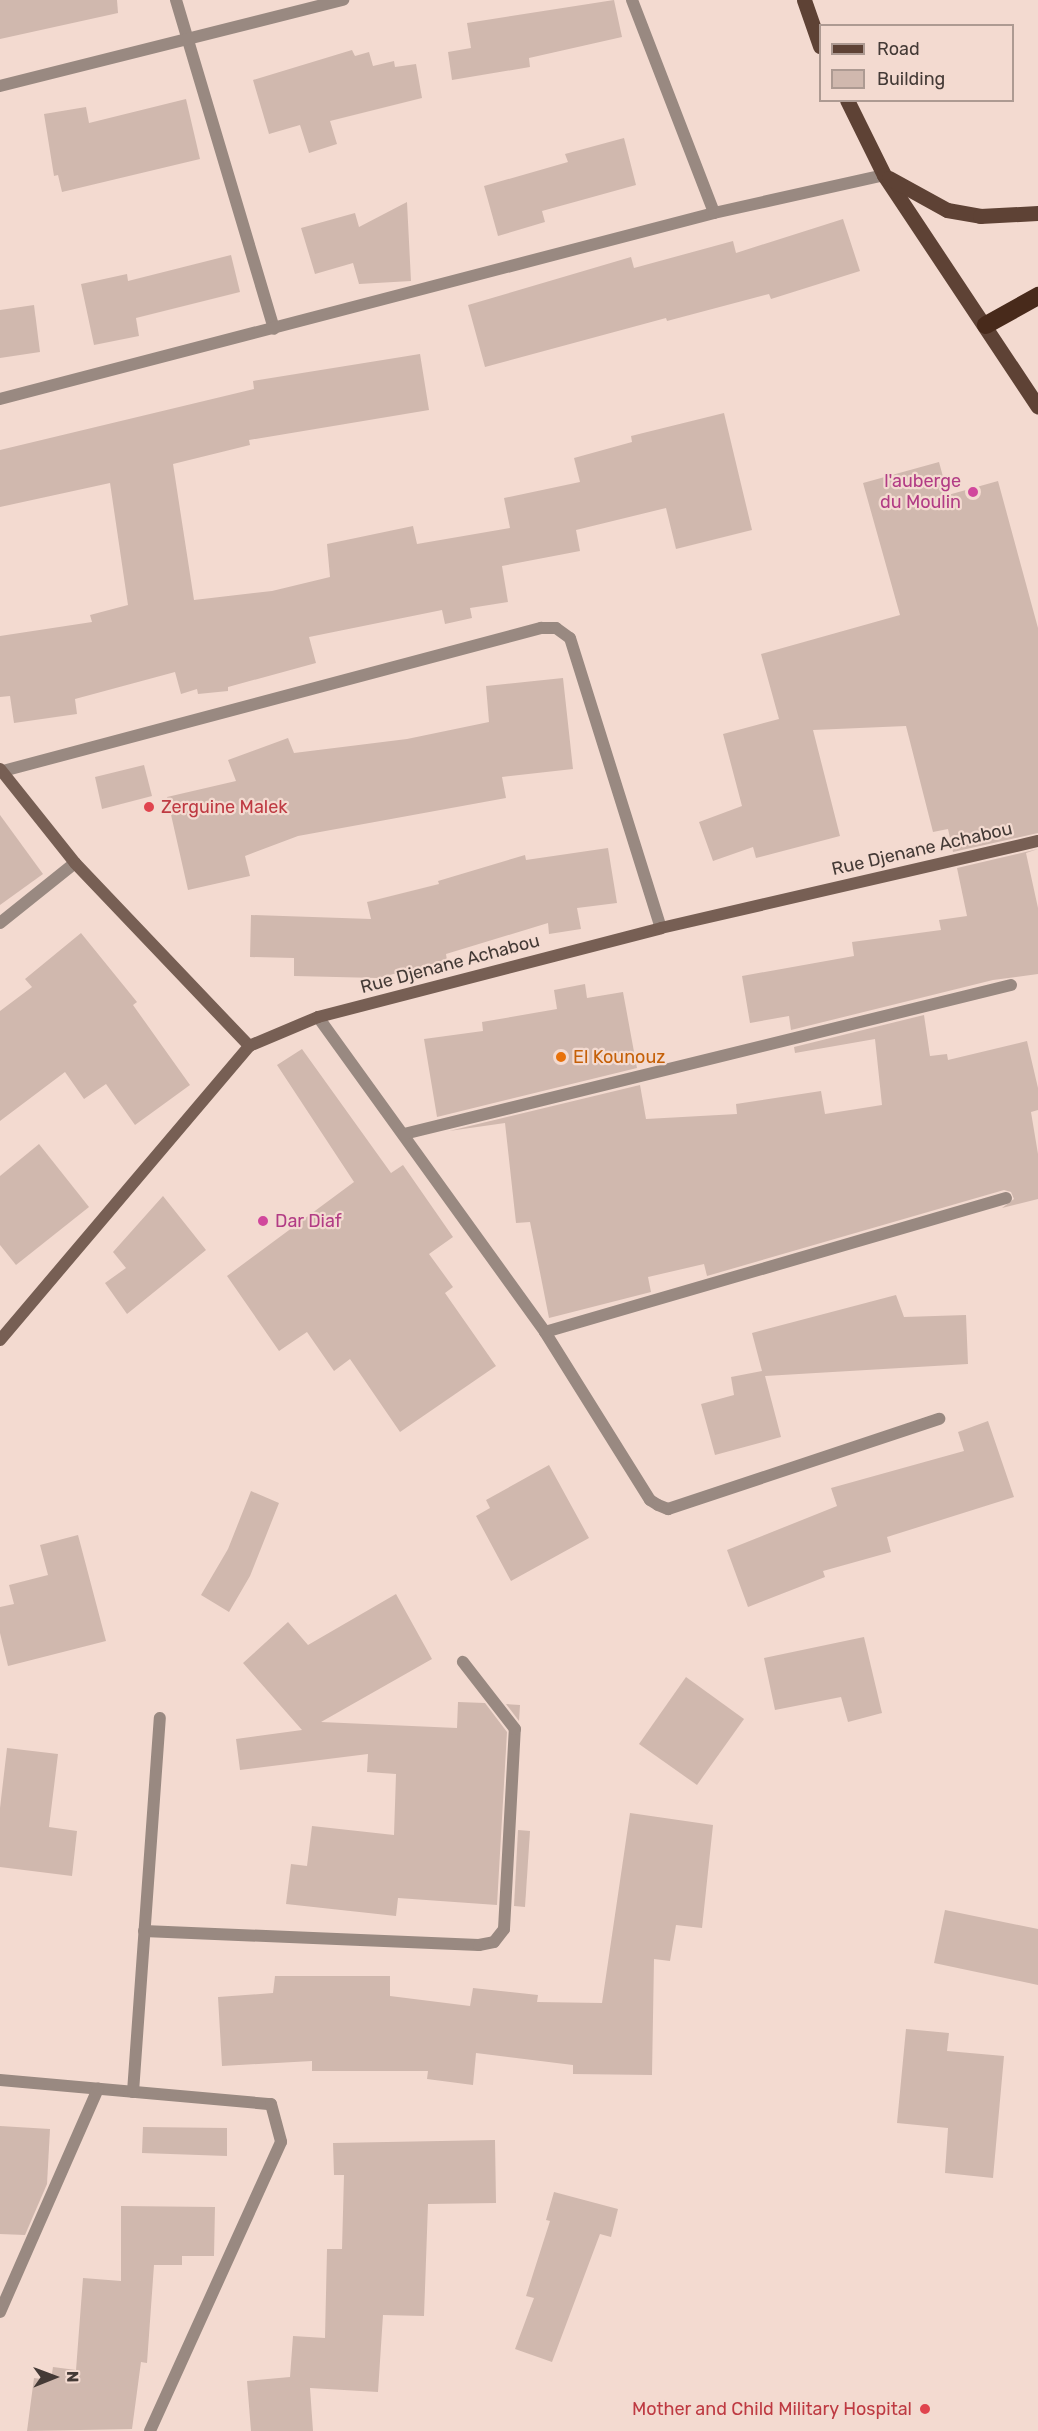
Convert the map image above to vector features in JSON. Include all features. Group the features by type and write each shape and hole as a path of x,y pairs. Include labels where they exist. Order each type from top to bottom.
{"highway":[{"path":"986,325 1038,296"}],"main road":[{"path":"804,0 819,43"},
{"path":"848,102 884,175 986,325 1038,407"},
{"path":"884,175 947,210 980,216 1038,213"},
{"path":"1,770 75,862 249,1046"},
{"name":"Rue Djenane Achabou","path":"0,1340 249,1046 318,1017 661,928 1038,841"}],"street":[{"path":"176,0 274,329"},
{"path":"0,86 343,0"},
{"path":"632,0 714,213"},
{"path":"0,399 714,213 884,175"},
{"path":"1,770 541,628 556,628 570,638 661,928"},
{"path":"0,923 75,862"},
{"path":"404,1134 1011,985"},
{"path":"318,1017 544,1332 650,1500 668,1509 939,1419"},
{"path":"544,1332 1006,1198"},
{"path":"144,1931 479,1945 494,1941 504,1929 515,1729 463,1662"},
{"path":"133,2092 160,1718"},
{"path":"0,2080 271,2104 281,2142 150,2431"},
{"path":"0,2312 98,2089"}],"building":[{"path":"0,0 117,0 118,13 0,39"},
{"path":"614,0 622,37 529,58 530,67 452,80 448,52 471,48 467,23"},
{"path":"352,50 355,56 369,52 373,66 394,61 395,67 416,64 422,98 330,121 337,144 309,153 300,125 269,134 253,80"},
{"path":"186,99 200,159 62,192 58,175 54,176 44,114 86,107 89,123"},
{"path":"624,138 636,185 542,211 545,222 498,236 484,186 568,162 565,154"},
{"path":"407,202 411,281 359,284 353,263 315,274 301,228 355,213 359,227"},
{"path":"843,219 860,271 771,299 769,294 667,321 666,318 485,367 468,305 631,257 634,268 733,241 736,253"},
{"path":"231,255 240,292 136,318 139,336 94,345 81,284 127,274 128,281"},
{"path":"34,305 40,352 0,358 0,310"},
{"path":"420,354 429,410 249,440 250,445 173,464 194,600 272,591 330,577 327,544 413,526 417,544 510,528 504,498 580,482 574,458 632,442 631,436 724,413 752,530 676,549 666,508 576,530 580,551 502,566 508,602 470,608 472,618 445,624 442,610 309,637 316,663 228,687 228,691 198,694 197,689 181,694 175,672 75,699 77,714 14,723 10,696 0,697 0,636 92,622 90,615 128,605 110,483 0,507 0,450 254,389 253,381"},
{"path":"939,462 948,495 998,481 1038,628 1038,833 953,852 948,829 933,832 906,726 813,730 840,836 756,858 753,847 713,861 699,822 742,806 723,734 779,719 761,654 900,615 863,483"},
{"path":"563,678 573,769 502,777 506,798 298,836 245,856 250,876 188,890 167,797 236,781 228,760 288,738 294,753 407,739 489,722 486,686"},
{"path":"144,765 152,796 102,809 95,777"},
{"path":"0,815 43,874 0,905"},
{"path":"608,848 617,903 577,908 581,929 549,934 548,923 446,954 447,960 378,978 294,976 294,958 250,957 251,915 371,919 367,902 439,884 438,881 525,855 526,860"},
{"path":"1038,849 1026,853 1038,908 1038,974 993,980 791,1030 789,1016 750,1023 742,976 854,956 852,942 941,930 939,920 967,916 957,868"},
{"path":"81,933 137,1002 133,1005 190,1085 135,1125 106,1084 84,1099 65,1072 0,1121 0,1011 32,987 25,979"},
{"name":"El Kounouz","path":"585,984 587,998 623,992 637,1068 437,1117 424,1039 483,1031 482,1022 557,1009 554,990"},
{"path":"924,1015 930,1056 947,1054 948,1060 1027,1041 1038,1088 1038,1110 1031,1112 1038,1154 1038,1199 1002,1208 1014,1199 1011,1192 1004,1190 707,1276 704,1264 648,1277 651,1292 549,1318 530,1222 516,1223 505,1123 449,1131 640,1085 646,1119 737,1114 736,1104 821,1091 825,1114 882,1105 875,1039 795,1053 794,1047"},
{"path":"302,1049 391,1173 403,1165 453,1237 429,1254 453,1287 445,1293 496,1366 400,1432 350,1359 334,1371 307,1332 279,1351 227,1276 354,1182 277,1065"},
{"path":"39,1144 89,1207 16,1265 0,1245 0,1176"},
{"path":"163,1196 206,1250 127,1314 105,1283 126,1268 113,1252"},
{"path":"896,1295 904,1317 966,1315 968,1364 765,1376 781,1437 715,1455 701,1404 734,1395 731,1377 762,1371 752,1333"},
{"path":"988,1421 1014,1497 887,1537 891,1552 823,1571 825,1577 748,1607 727,1550 837,1506 831,1488 964,1451 958,1432"},
{"path":"549,1465 589,1538 511,1581 476,1516 490,1508 486,1500"},
{"path":"251,1491 279,1503 250,1576 229,1612 201,1595 228,1549"},
{"path":"78,1535 106,1641 8,1666 0,1633 0,1607 14,1604 9,1585 48,1575 40,1545"},
{"path":"396,1594 432,1659 321,1722 457,1728 458,1702 485,1703 507,1732 497,1905 398,1898 396,1916 286,1904 291,1864 307,1866 312,1826 394,1835 396,1774 367,1772 368,1754 240,1770 236,1739 302,1730 243,1663 288,1622 308,1645"},
{"path":"864,1637 882,1713 848,1722 841,1697 775,1710 764,1658"},
{"path":"686,1677 744,1719 697,1785 639,1744"},
{"path":"506,1704 520,1705 519,1721"},
{"path":"7,1748 58,1754 49,1827 77,1831 72,1876 0,1867 0,1808"},
{"path":"630,1813 713,1825 702,1928 676,1925 670,1961 654,1959 652,2075 573,2074 573,2065 476,2053 473,2085 427,2079 428,2071 312,2071 312,2061 222,2066 218,1997 273,1993 275,1976 390,1976 390,1996 470,2006 473,1988 538,1995 537,2002 602,2003"},
{"path":"518,1830 530,1831 525,1907 514,1906"},
{"path":"945,1910 1038,1929 1038,1985 934,1963"},
{"path":"906,2029 949,2033 947,2051 1004,2056 993,2178 945,2173 948,2128 897,2123"},
{"path":"0,2126 50,2129 47,2184 25,2235 0,2234"},
{"path":"143,2127 227,2128 227,2156 142,2153"},
{"path":"495,2140 496,2203 428,2204 424,2316 383,2315 378,2392 310,2388 313,2431 251,2431 247,2381 290,2377 293,2336 325,2338 327,2249 342,2249 344,2175 334,2175 333,2143"},
{"path":"554,2192 618,2209 611,2237 600,2234 552,2362 515,2349 534,2298 526,2296 550,2221 546,2220"},
{"path":"121,2206 215,2207 214,2256 182,2256 182,2265 154,2265 147,2363 141,2362 132,2429 27,2431 34,2378 51,2380 53,2367 76,2370 83,2278 121,2281"}],"place":[{"name":"l'auberge du Moulin","path":"973,492"},
{"name":"Zerguine Malek","path":"149,807"},
{"name":"El Kounouz","path":"561,1057"},
{"name":"Dar Diaf","path":"263,1221"},
{"name":"Mother and Child Military Hospital","path":"925,2409"}]}
